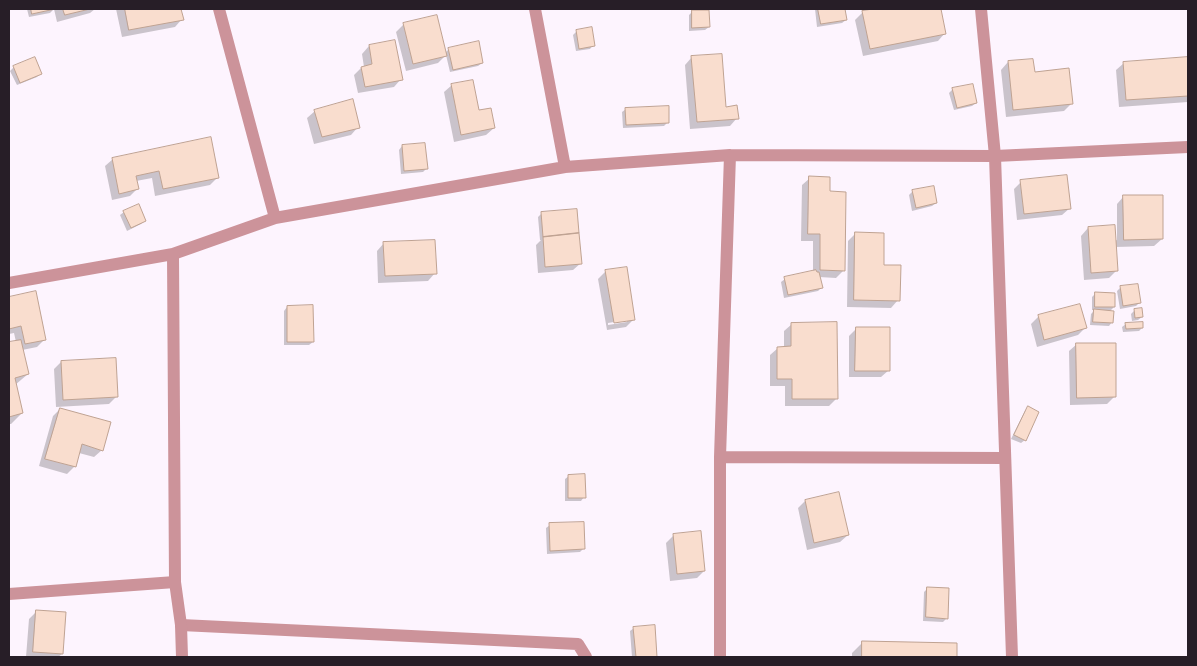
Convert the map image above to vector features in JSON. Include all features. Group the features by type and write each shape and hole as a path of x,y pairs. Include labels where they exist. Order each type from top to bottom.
{"street":[{"path":"220,9 276,218"},
{"path":"535,9 565,167"},
{"path":"981,9 995,156 1012,657"},
{"path":"9,284 173,254 276,218 565,167 730,155 995,156 1188,147"},
{"path":"720,657 720,457 730,155"},
{"path":"173,254 175,582 182,657"},
{"path":"720,457 1005,458"},
{"path":"9,594 175,582"},
{"path":"180,625 578,644 586,657"}],"building":[{"path":"31,9 55,9 32,14"},
{"path":"63,9 90,9 65,15"},
{"path":"125,9 181,9 184,20 129,30"},
{"path":"818,9 845,9 847,20 821,24"},
{"path":"873,9 941,9 946,34 870,49 862,11"},
{"path":"692,10 709,10 710,27 692,28"},
{"path":"437,15 447,56 413,64 403,23"},
{"path":"592,27 595,46 579,49 576,30"},
{"path":"395,40 403,80 365,87 361,67 372,64 369,45"},
{"path":"479,41 483,63 453,70 448,48"},
{"path":"722,54 726,107 737,105 739,119 697,122 691,56"},
{"path":"35,57 42,74 20,83 13,66"},
{"path":"1188,57 1188,96 1126,100 1123,62"},
{"path":"1033,59 1035,72 1069,68 1073,104 1013,110 1008,61"},
{"path":"473,80 479,110 491,108 495,128 461,135 451,84"},
{"path":"973,84 977,103 957,108 952,88"},
{"path":"353,99 360,128 322,137 314,110"},
{"path":"669,106 669,123 626,125 625,108"},
{"path":"211,137 219,178 163,189 159,171 136,176 139,189 119,194 112,158"},
{"path":"425,143 428,169 404,171 402,145"},
{"path":"1067,175 1071,209 1024,214 1020,180"},
{"path":"809,176 830,177 830,191 846,192 845,271 820,270 820,234 808,234"},
{"path":"934,186 937,203 916,208 912,190"},
{"path":"1123,195 1163,195 1163,239 1124,240"},
{"path":"139,204 146,221 131,228 123,211"},
{"path":"577,209 579,233 543,237 541,212"},
{"path":"1115,225 1118,271 1091,273 1088,227"},
{"path":"855,232 884,233 884,265 901,265 900,301 854,300"},
{"path":"579,233 582,264 545,267 543,237"},
{"path":"435,240 437,274 385,276 383,242"},
{"path":"627,267 635,320 614,323 605,270"},
{"path":"816,270 819,272 823,288 788,295 784,277"},
{"path":"1138,284 1141,303 1123,306 1120,286"},
{"path":"36,291 46,340 25,344 21,326 9,329 9,297"},
{"path":"1095,292 1115,293 1115,307 1095,307"},
{"path":"1080,304 1087,328 1044,340 1038,315"},
{"path":"313,305 314,342 287,342 287,306"},
{"path":"1142,308 1143,317 1135,318 1134,309"},
{"path":"1094,309 1114,311 1113,323 1093,322"},
{"path":"837,322 838,399 792,399 792,379 777,379 777,347 791,346 791,323"},
{"path":"1143,322 1143,328 1126,329 1125,323"},
{"path":"856,327 890,327 890,371 855,371"},
{"path":"21,340 29,374 15,378 23,413 9,417 9,342"},
{"path":"1076,343 1116,343 1116,397 1077,398"},
{"path":"116,358 118,397 63,400 61,361"},
{"path":"1028,406 1039,412 1026,441 1014,435"},
{"path":"60,408 111,422 103,451 82,444 76,467 45,459"},
{"path":"585,474 586,498 568,498 568,475"},
{"path":"839,492 849,535 814,543 805,500"},
{"path":"584,522 585,549 550,551 549,523"},
{"path":"701,531 705,571 677,574 673,534"},
{"path":"927,587 949,588 948,619 926,617"},
{"path":"36,610 66,612 63,654 33,652"},
{"path":"655,625 657,657 636,657 633,627"},
{"path":"862,641 957,643 957,657 862,657"}]}
